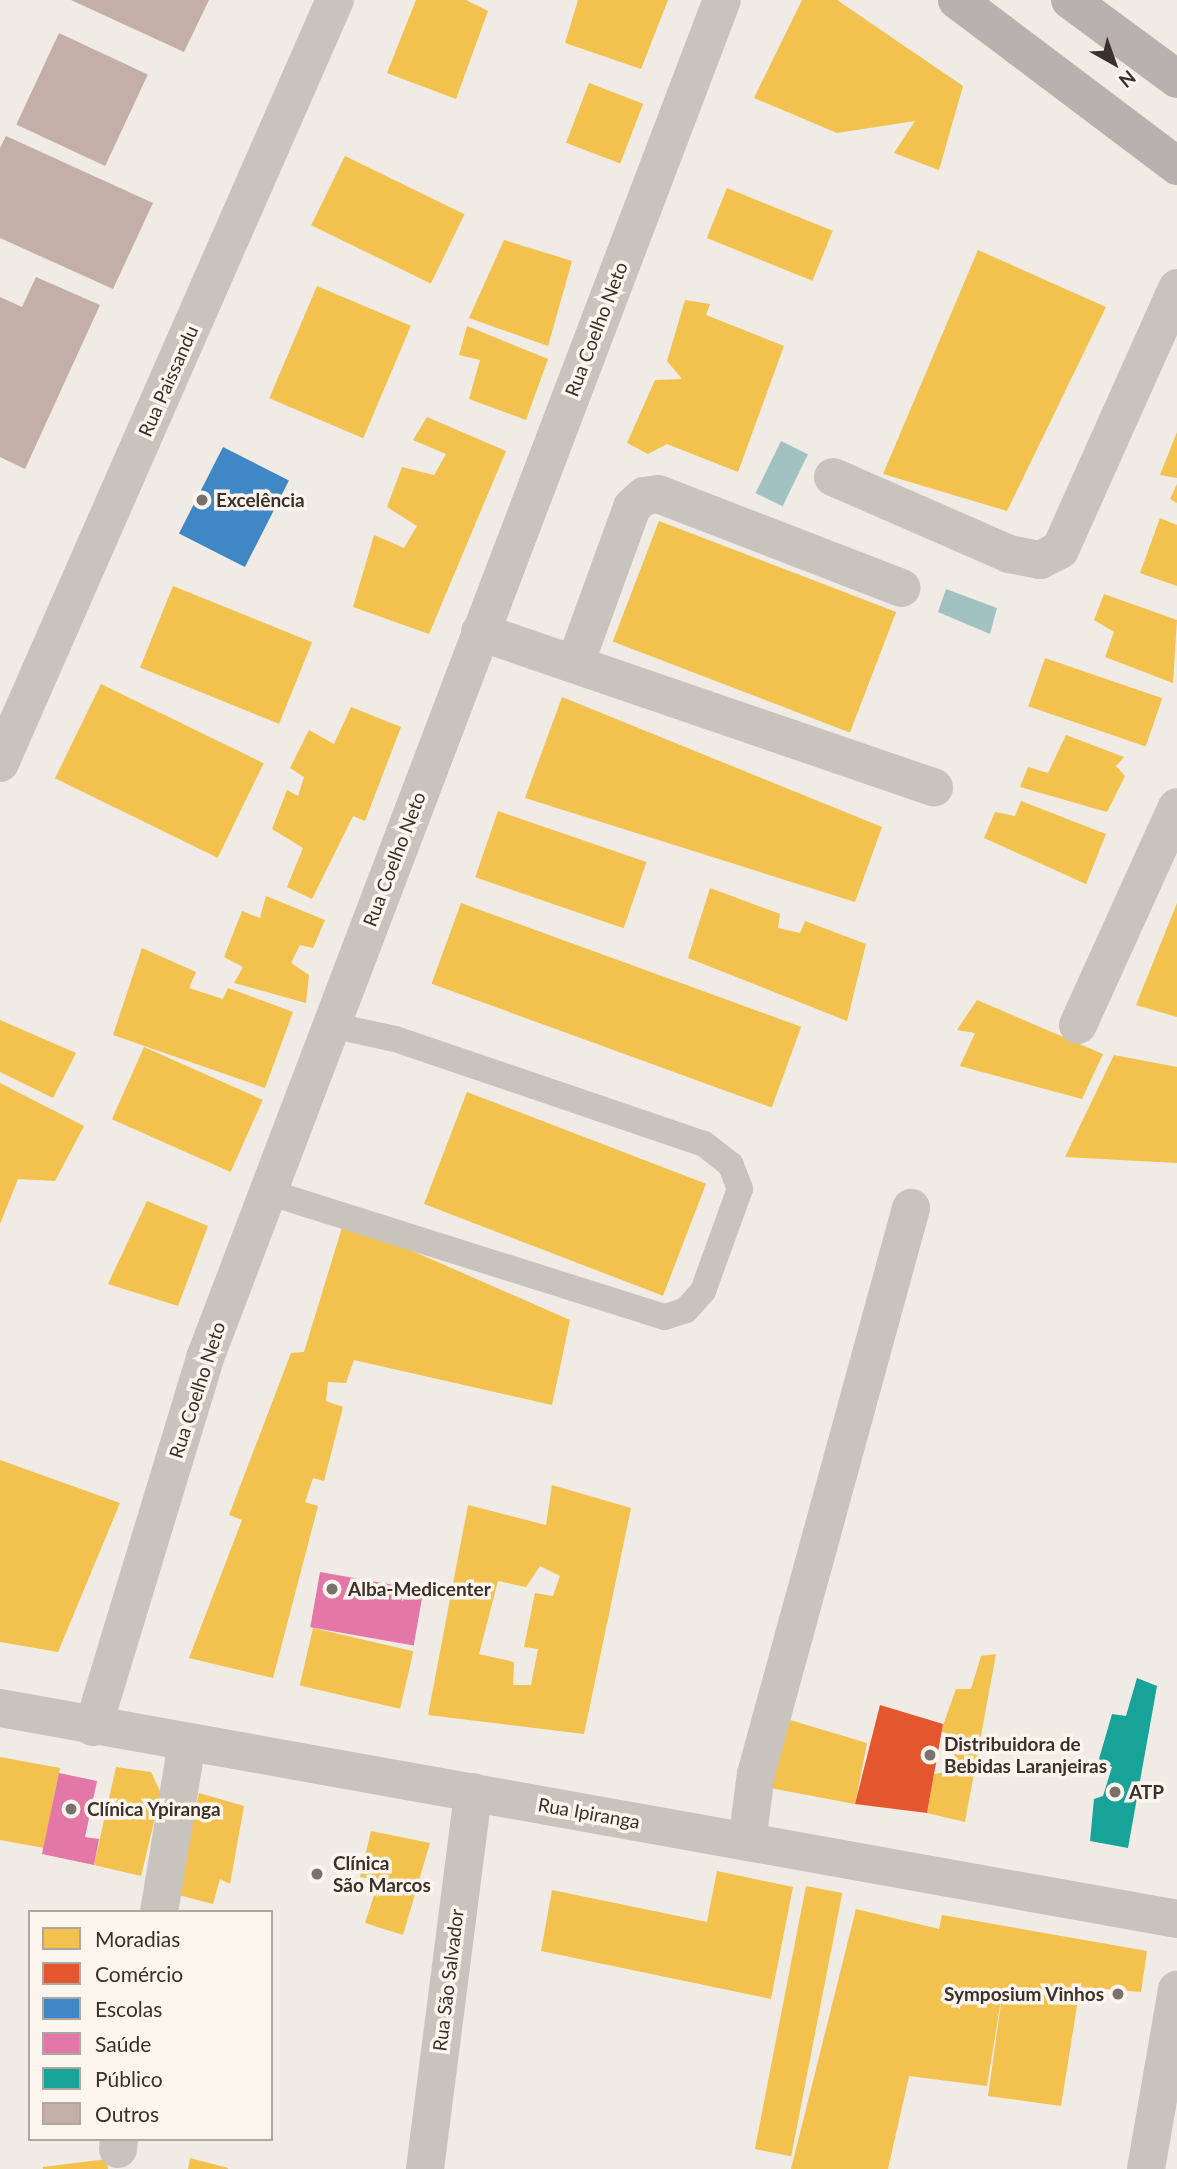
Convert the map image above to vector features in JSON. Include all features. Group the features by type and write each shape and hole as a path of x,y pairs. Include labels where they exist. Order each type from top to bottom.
{"main road":[{"path":"957,0 1177,166"},
{"path":"1070,0 1177,79"}],"street":[{"name":"Rua Paissandu","path":"0,763 335,0"},
{"name":"Rua Coelho Neto","path":"93,1727 205,1358 722,0"},
{"path":"833,477 1009,554 1040,560 1060,550 1177,288"},
{"path":"575,664 632,507 644,496 658,494 902,588"},
{"path":"480,632 934,787"},
{"path":"1078,1025 1177,807"},
{"path":"747,1842 756,1774 911,1208"},
{"name":"Rua Ipiranga","path":"0,1708 93,1727 473,1792 1177,1919"},
{"path":"159,1910 187,1743"},
{"name":"Rua São Salvador","path":"425,2169 473,1792"},
{"path":"1146,2169 1177,1990"}],"lane":[{"path":"268,1192 665,1317 686,1310 703,1291 740,1189 731,1165 704,1144 395,1039 331,1026"}],"water":[{"path":"781,441 808,454 783,506 756,493"},
{"path":"946,589 997,608 990,634 938,612"}],"building: Moradias":[{"path":"416,0 466,0 488,11 456,99 387,73"},
{"path":"578,0 668,0 641,69 565,43"},
{"path":"802,0 837,0 963,86 939,170 894,153 915,121 837,133 754,98"},
{"path":"589,83 643,104 620,164 566,143"},
{"path":"345,156 465,214 431,284 311,225"},
{"path":"727,188 833,231 812,281 707,238"},
{"path":"504,240 572,261 548,346 469,318"},
{"path":"978,250 1106,307 1007,511 883,474"},
{"path":"317,286 411,326 363,438 269,398"},
{"path":"685,300 710,304 706,315 784,346 738,472 667,444 648,454 627,443 655,380 682,379 667,361"},
{"path":"467,326 548,359 526,420 469,399 480,360 459,355"},
{"path":"427,417 506,451 429,634 353,607 374,535 404,548 417,526 387,507 402,467 434,475 446,454 413,440"},
{"path":"1177,432 1177,478 1160,475"},
{"path":"1177,484 1177,503 1170,499"},
{"path":"1160,518 1177,525 1177,586 1140,573"},
{"path":"659,521 896,612 850,732 613,641"},
{"path":"173,586 312,642 279,724 140,668"},
{"path":"1104,594 1177,620 1173,683 1105,657 1114,632 1094,620"},
{"path":"1045,658 1162,698 1146,747 1028,706"},
{"path":"101,684 264,763 218,858 55,778"},
{"path":"562,697 882,827 855,902 525,798"},
{"path":"351,707 401,727 365,821 353,816 312,899 287,887 303,848 272,829 287,790 298,796 304,777 290,768 309,730 334,744"},
{"path":"1066,735 1124,757 1116,766 1125,776 1107,812 1020,787 1028,767 1048,773"},
{"path":"1021,801 1106,834 1086,884 984,838 995,812 1015,816"},
{"path":"498,811 646,862 624,928 475,877"},
{"path":"710,888 780,914 778,928 800,933 805,921 866,944 847,1021 688,958"},
{"path":"266,896 325,920 313,948 300,945 291,963 309,975 306,1003 234,983 243,967 224,957 242,911 260,918"},
{"path":"461,903 801,1027 772,1108 432,984"},
{"path":"1177,903 1177,1017 1136,1005"},
{"path":"142,948 196,972 189,988 223,999 228,988 293,1012 265,1088 113,1035"},
{"path":"977,1000 1103,1054 1082,1099 960,1066 975,1033 957,1030"},
{"path":"0,1020 76,1053 53,1098 0,1072"},
{"path":"144,1047 263,1100 231,1172 112,1119"},
{"path":"1114,1055 1177,1067 1177,1163 1065,1157"},
{"path":"0,1083 84,1126 55,1181 18,1179 0,1224"},
{"path":"467,1092 706,1184 663,1296 424,1204"},
{"path":"147,1201 208,1226 178,1306 108,1284"},
{"path":"344,1221 570,1320 552,1405 354,1360 346,1383 328,1382 326,1401 343,1407 324,1481 313,1478 305,1502 318,1506 273,1678 189,1658 242,1520 229,1515 291,1353 304,1352"},
{"path":"0,1460 120,1503 58,1652 0,1642"},
{"path":"552,1485 631,1508 584,1734 428,1715 468,1505 546,1525","holes":["540,1566 560,1576 553,1596 535,1593 524,1647 538,1649 531,1685 513,1685 514,1662 479,1654 498,1581 526,1587"]},
{"path":"313,1628 413,1651 400,1709 300,1685"},
{"path":"996,1654 965,1822 927,1813 934,1774 952,1771 957,1738 941,1731 956,1689 971,1689 981,1656"},
{"path":"790,1720 867,1743 855,1804 770,1788"},
{"path":"0,1757 60,1768 44,1848 0,1840"},
{"path":"116,1767 151,1772 161,1793 141,1876 94,1865"},
{"path":"199,1793 244,1806 230,1884 220,1879 213,1904 175,1894"},
{"path":"371,1831 430,1843 403,1935 365,1923 379,1880 360,1877"},
{"path":"717,1871 793,1887 771,1999 541,1951 552,1890 707,1922"},
{"path":"806,1886 842,1893 791,2156 755,2149"},
{"path":"856,1909 939,1929 942,1915 1147,1951 1141,1992 1080,1987 1061,2106 988,2096 1005,1975 987,2086 909,2076 888,2169 791,2169"},
{"path":"190,2158 228,2168 228,2169 188,2169"},
{"path":"107,2159 108,2169 43,2169 43,2167"}],"building: Comércio":[{"path":"880,1705 943,1724 927,1813 855,1804"}],"building: Escolas":[{"path":"223,447 289,481 245,567 179,533"}],"building: Saúde":[{"path":"320,1572 423,1590 414,1645 310,1627"},
{"name":"Clínica Ypiranga","path":"59,1773 97,1781 85,1837 99,1839 94,1865 42,1854"}],"building: Público":[{"path":"1137,1678 1157,1686 1128,1848 1090,1841 1094,1799 1103,1796 1112,1767 1099,1759 1112,1714 1126,1716"}],"building: Outros":[{"path":"71,0 209,0 184,52"},
{"path":"59,33 148,74 105,166 16,125"},
{"path":"6,136 153,203 113,289 0,238 0,148"},
{"path":"36,277 100,305 25,469 0,457 0,297 22,307"}],"place":[{"name":"Excelência","path":"202,500"},
{"name":"Alba-Medicenter","path":"332,1589"},
{"name":"Distribuidora de Bebidas Laranjeiras","path":"930,1755"},
{"name":"ATP","path":"1115,1792"},
{"name":"Clínica Ypiranga","path":"71,1809"},
{"name":"Clínica São Marcos","path":"317,1874"},
{"name":"Symposium Vinhos","path":"1118,1994"}]}
